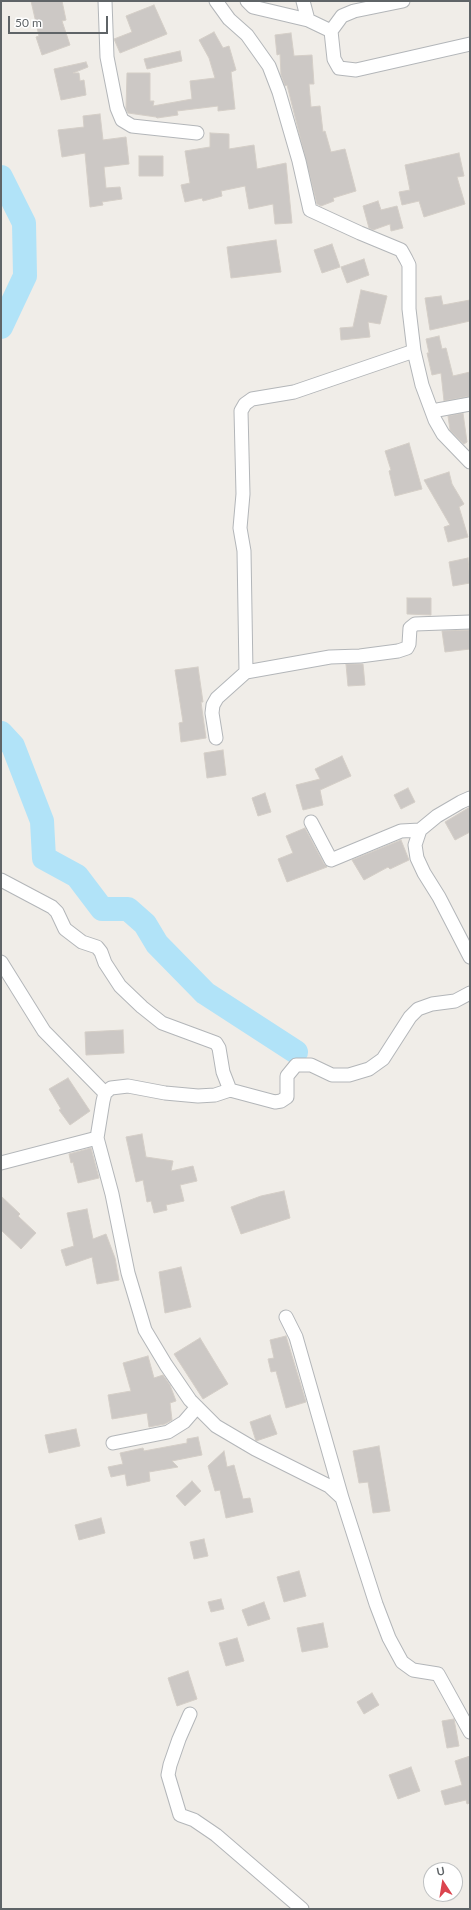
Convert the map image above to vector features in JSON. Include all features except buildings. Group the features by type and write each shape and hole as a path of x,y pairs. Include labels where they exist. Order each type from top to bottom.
{"street":[{"path":"105,1 107,57 117,108 122,120 132,126 197,133"},
{"path":"216,1 229,19 247,35 269,66 280,92 299,160 310,210 347,228 401,250 406,259 409,265 409,309 414,351 422,384 432,411 443,434 470,462"},
{"path":"247,1 253,7 308,20 331,31"},
{"path":"303,1 308,20"},
{"path":"403,1 364,5 342,16 331,31 334,59 339,68 348,70 470,44"},
{"path":"246,672 244,551 240,528 243,488 241,411 245,404 252,399 294,392 414,351"},
{"path":"432,411 470,404"},
{"path":"216,738 212,713 213,706 217,698 246,672 330,657 360,656 398,651 407,648 409,644 410,628 415,624 470,622"},
{"path":"470,798 437,816 420,830 416,845 416,858 439,897 470,957"},
{"path":"311,822 331,860 394,833 409,830 420,830"},
{"path":"1,880 52,907 57,912 65,929 82,942 97,947 120,986 162,1023 216,1043 219,1048 223,1072 230,1090"},
{"path":"1,962 44,1031 105,1093"},
{"path":"342,1498 329,1486 255,1449 216,1426 190,1400 166,1365 145,1330 128,1273 112,1194 97,1138 105,1093 111,1088 128,1086 186,1096 215,1095 230,1090 275,1102 281,1101 287,1097 287,1076 296,1065 311,1065 332,1075 349,1075 369,1069 383,1059 410,1017 418,1009 432,1004 455,1001 470,993"},
{"path":"1,1163 44,1150 97,1138"},
{"path":"286,1317 296,1337 342,1498 376,1604 389,1638 402,1662 413,1670 438,1674 470,1732"},
{"path":"113,1443 168,1432 184,1422 197,1407"},
{"path":"190,1714 178,1739 168,1775 180,1815 194,1820 216,1835 302,1909"}],"waterway":[{"path":"1,177 24,223 25,276 1,327"},
{"path":"1,733 13,746 42,821 44,858 77,876 102,909 128,909 145,924 157,944 205,993 296,1052"}]}
